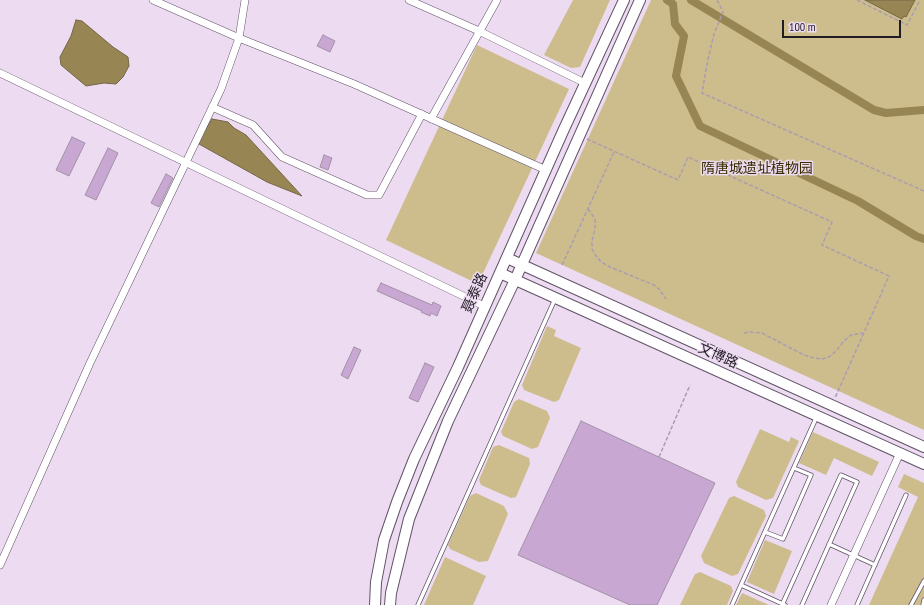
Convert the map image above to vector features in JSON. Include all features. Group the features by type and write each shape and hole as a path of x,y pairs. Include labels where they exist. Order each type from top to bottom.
{"main road":[{"name":"聂泰路","path":"375,605 376,582 384,540 396,502 414,459 458,367 484,306 624,0"},
{"path":"390,605 391,594 409,519 448,421 516,280 640,0"},
{"name":"文博路","path":"507,258 924,447"},
{"name":"文博路","path":"500,273 924,464"}],"street":[{"path":"153,0 239,38 354,84 546,170"},
{"path":"0,566 90,363 221,89 239,38 245,0"},
{"path":"409,0 479,31 585,83"},
{"path":"431,118 496,0"},
{"path":"0,73 484,306"},
{"path":"212,107 253,126 282,157 367,195 379,195 422,114"},
{"path":"831,605 900,453"}],"lane":[{"path":"418,605 556,298"},
{"path":"732,605 817,416"},
{"path":"765,532 783,539 811,475 794,468"},
{"path":"742,585 783,605 841,475 857,482 802,605"},
{"path":"857,605 906,495"},
{"path":"829,544 875,565"},
{"path":"912,605 924,581"},
{"path":"923,605 924,600"}],"path":[{"path":"717,0 723,12 714,34 702,94 924,191"},
{"path":"857,0 907,25 920,0"},
{"path":"580,136 678,180 688,157 832,222 822,245 889,276 832,405"},
{"path":"562,265 614,151"},
{"path":"588,209 593,214 595,219 592,249 601,262 654,285 666,299"},
{"path":"744,333 762,333 804,355 822,359 830,357 851,335 863,333"},
{"path":"659,457 690,385"}],"green space":[{"path":"573,0 610,0 580,67 571,68 544,55"},
{"name":"隋唐城遗址植物园","path":"651,0 924,0 924,430 536,253"},
{"path":"477,45 569,89 478,284 386,240"},
{"path":"547,326 556,330 554,336 581,348 559,400 554,402 524,390 522,385"},
{"path":"519,399 547,411 550,418 538,447 532,449 503,436 501,432 514,402"},
{"path":"760,429 789,442 791,437 799,441 773,498 766,500 738,487 736,482"},
{"path":"813,432 879,462 872,476 834,458 826,475 799,463"},
{"path":"499,445 529,458 530,464 516,497 511,498 481,485 479,480 493,447"},
{"path":"904,474 924,483 924,605 869,605 918,497 898,487"},
{"path":"476,493 504,506 508,514 488,561 479,562 450,549 448,545 470,496"},
{"path":"734,496 764,510 766,516 738,574 732,576 704,563 701,556 729,498"},
{"path":"765,540 792,551 774,594 747,582"},
{"path":"445,557 486,576 473,605 424,605"},
{"path":"700,572 731,586 733,591 727,605 680,605 695,574"},
{"path":"742,593 769,605 736,605"}],"shaded area":[{"path":"865,0 915,0 906,17 904,16 902,19"},
{"path":"76,20 82,21 113,47 128,57 129,66 123,77 116,84 104,83 86,86 61,65 60,57 71,36"},
{"path":"212,119 228,122 234,128 246,135 302,196 267,182 199,144 200,139"}],"building":[{"path":"323,35 335,41 330,52 317,46"},
{"path":"72,137 85,143 69,176 56,170"},
{"path":"108,148 118,153 96,200 85,195"},
{"path":"324,155 332,158 328,170 320,167"},
{"path":"166,174 173,178 159,207 151,203"},
{"path":"381,283 432,305 433,302 441,306 437,316 431,313 430,316 377,291"},
{"path":"354,347 361,350 348,379 341,375"},
{"path":"425,363 434,367 418,402 409,398"},
{"path":"581,421 715,483 657,605 630,605 518,555"}],"waterway":[{"path":"667,0 673,4 675,24 684,36 676,76 700,126 858,201 916,236 924,239"},
{"path":"691,0 874,110 886,113 924,110"}]}
